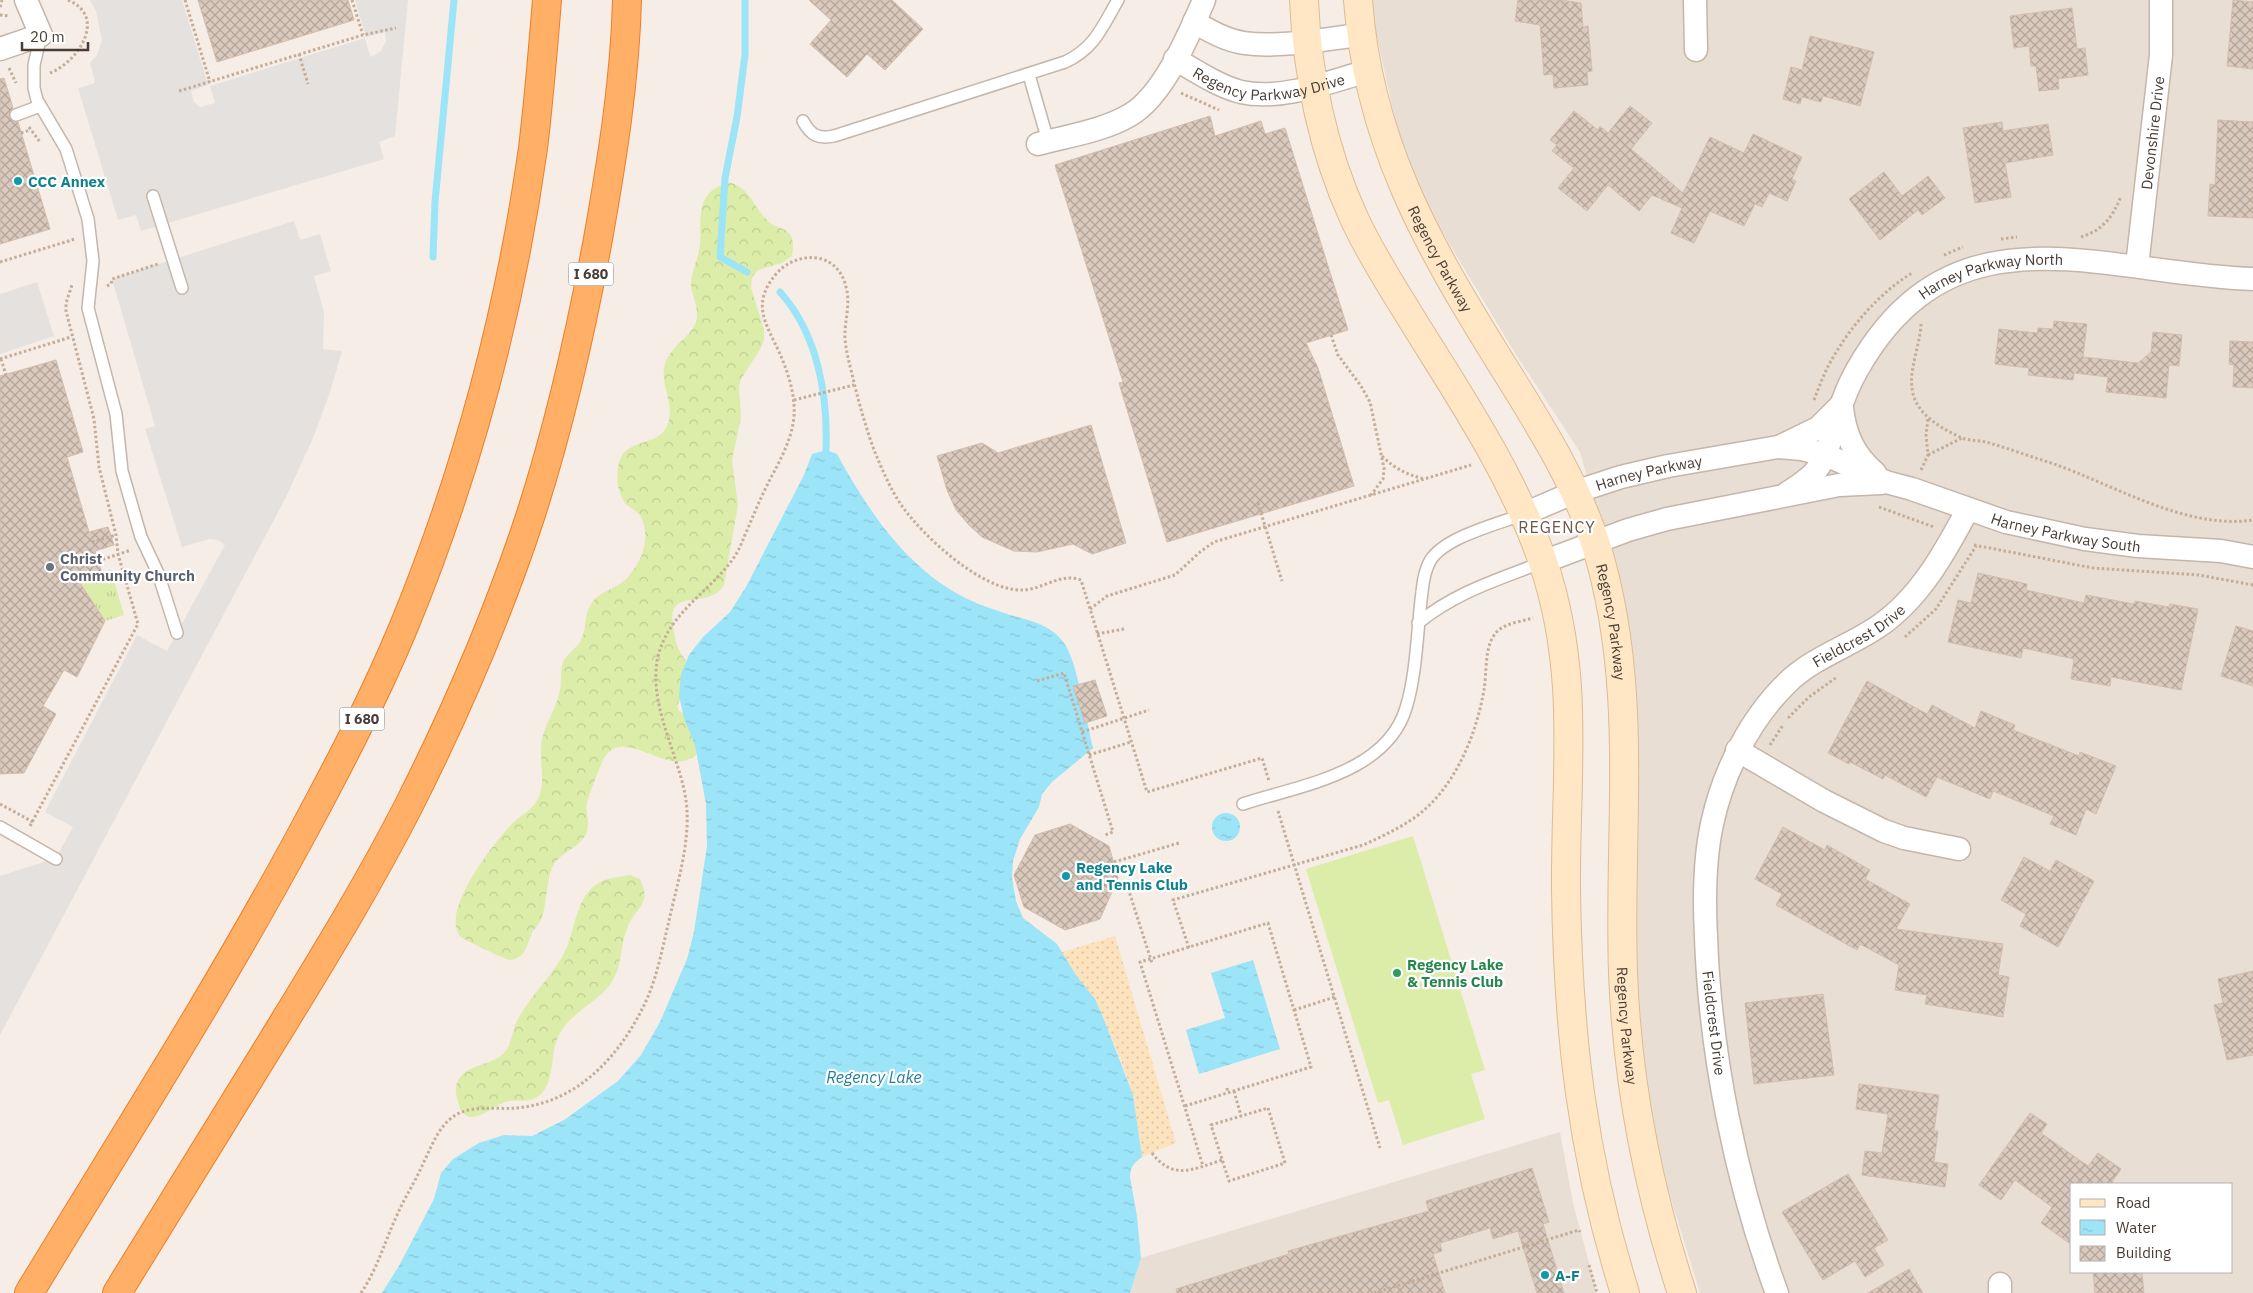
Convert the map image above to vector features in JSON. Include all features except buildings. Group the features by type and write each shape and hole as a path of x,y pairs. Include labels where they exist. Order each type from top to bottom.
{"highway":[{"path":"539,0 540,82"},
{"name":"I 680","path":"28,1293 271,892 354,737 404,626 441,529 485,389 506,298 525,200 540,82 547,0"},
{"name":"I 680","path":"117,1293 306,985 366,883 406,810 470,676 501,599 531,514 559,415 589,287 613,152 622,86 627,0"},
{"path":"622,86 638,0"}],"main road":[{"path":"1304,0 1307,40 1314,86 1329,152 1339,181 1357,224 1380,267 1481,432 1524,514 1543,562 1560,624 1570,717 1566,898 1569,997 1574,1052 1588,1150 1608,1238 1625,1293"},
{"name":"Regency Parkway","path":"1358,0 1360,35 1386,146 1419,223 1445,271 1541,429 1575,492 1595,542 1615,620 1624,695 1623,970 1629,1056 1651,1182 1682,1293"}],"street":[{"path":"0,49 41,35 26,0"},
{"name":"Regency Parkway Drive","path":"1043,142 1106,125 1130,115 1157,89 1175,59 1204,0"},
{"path":"1695,0 1696,50"},
{"name":"Devonshire Drive","path":"2137,266 2161,55 2161,0"},
{"name":"Regency Parkway Drive","path":"1194,22 1215,34 1244,43 1268,44 1360,35"},
{"name":"Regency Parkway Drive","path":"1175,59 1220,84 1241,92 1270,94 1314,86 1367,71"},
{"name":"Harney Parkway North","path":"1826,455 1842,404 1856,371 1887,326 1927,290 1947,278 1991,262 2014,259 2094,261 2222,278 2253,279"},
{"path":"1842,404 1844,425 1856,452 1864,464 1886,482"},
{"name":"Harney Parkway","path":"1524,514 1575,492 1647,471 1778,447 1818,428 1842,404"},
{"name":"Harney Parkway","path":"1778,447 1802,449 1826,455 1886,482"},
{"path":"1786,494 1814,473 1826,455"},
{"path":"1543,562 1595,542 1666,519 1839,485 1886,482"},
{"name":"Harney Parkway South","path":"1886,482 1912,489 2006,522 2085,539 2138,546 2220,551 2253,556"},
{"name":"Fieldcrest Drive","path":"1777,1293 1755,1228 1740,1165 1719,1070 1710,1010 1704,897 1712,825 1720,796 1738,750 1771,700 1788,681 1821,659 1879,626 1911,598 1926,580 1968,509"},
{"path":"1738,750 1824,801 1884,831 1904,838 1959,849"}],"lane":[{"path":"803,122 814,136 829,137 1065,62 1086,51 1096,40 1118,0"},
{"path":"41,35 33,78 34,88 40,106 66,149 88,219 93,261 88,299 89,317 116,414 122,471 141,537 158,573 177,633"},
{"path":"1029,75 1043,142"},
{"path":"16,115 40,106"},
{"path":"153,196 182,288"},
{"path":"1243,804 1326,778 1357,765 1381,749 1390,739 1403,718 1407,703 1425,574 1431,559 1437,552 1457,540 1524,514"},
{"path":"1418,623 1440,605 1455,597 1543,562"},
{"path":"0,827 56,858"}],"path":[{"path":"0,7 2,0"},
{"path":"16,81 33,78 57,70 69,63 80,50 88,23 80,7 68,0"},
{"path":"185,0 210,82"},
{"path":"352,0 363,35"},
{"path":"179,91 363,35 396,28"},
{"path":"299,54 308,84"},
{"path":"21,134 30,130"},
{"path":"2074,238 2096,231 2109,221 2122,194"},
{"path":"1992,241 2010,237 2026,238"},
{"path":"0,262 76,239"},
{"path":"1937,259 1953,250 1968,246"},
{"path":"66,311 111,284 112,279 158,264 156,256"},
{"path":"361,1293 375,1271 400,1208 435,1140 451,1118 468,1110 529,1107 563,1097 591,1078 604,1064 629,1030 647,1000 658,966 682,859 687,823 687,807 682,780 657,693 658,659 670,627 684,610 725,569 742,546 766,486 788,443 793,425 794,400 786,368 767,328 762,306 767,289 779,272 788,264 801,259 818,258 828,261 842,275 848,298 845,343 865,425 890,486 912,519 932,540 973,573 1010,589 1032,589 1065,578 1077,578 1084,585 1147,792 1262,758 1336,997 1380,1148"},
{"path":"1809,406 1831,360 1862,315 1889,290 1915,271"},
{"path":"1921,320 1921,335 1912,368 1911,386 1916,402 1928,418 1962,438 1984,442 2052,463 2187,514 2219,520 2253,520"},
{"path":"1331,335 1338,356 1361,386 1370,402 1376,437 1382,456 1382,479 1370,495"},
{"path":"6,375 0,359 71,336"},
{"path":"794,400 854,385"},
{"path":"1928,418 1926,435 1928,455 1962,438"},
{"path":"1382,456 1405,474 1424,479"},
{"path":"1090,609 1107,596 1175,575 1214,542 1472,465"},
{"path":"1258,503 1282,581"},
{"path":"1901,516 1954,535"},
{"path":"92,542 116,535"},
{"path":"22,840 138,624 118,554 98,561"},
{"path":"1189,948 1174,900 1363,845 1387,834 1415,817 1434,799 1464,756 1475,732 1491,641 1496,634 1508,625 1533,618"},
{"path":"1098,634 1124,628"},
{"path":"1037,681 1064,673 1113,832 1105,835"},
{"path":"1082,732 1149,710"},
{"path":"1089,755 1131,742"},
{"path":"0,804 33,822"},
{"path":"1114,862 1179,843"},
{"path":"1121,887 1127,885 1151,961"},
{"path":"1185,1106 1311,1068 1268,923 1151,961 1140,962 1203,1166"},
{"path":"1294,1010 1336,997"},
{"path":"1227,1088 1228,1093"},
{"path":"1234,1091 1242,1116"},
{"path":"1268,1108 1285,1164 1229,1181 1212,1125 1242,1116 1268,1108"},
{"path":"1152,1153 1158,1161 1171,1170 1186,1170 1222,1160"},
{"path":"1374,1293 1580,1230"}],"shaded area":[{"path":"90,0 182,0 208,85 191,91 194,102 200,107 215,103 210,86 365,38 370,57 375,55 381,51 386,41 385,32 366,37 355,0 408,0 395,136 379,142 384,159 141,231 136,215 118,220 78,88 93,84 95,81 90,63 97,55 102,40 96,11"},
{"name":"REGENCY","path":"1373,0 2253,0 2253,1293 1700,1293 1662,1170 1646,1079 1636,966 1636,852 1625,611 1580,452 1515,353 1429,210 1399,137 1373,19"},
{"path":"294,221 300,240 320,234 331,271 314,276 324,313 323,349 342,351 330,392 313,438 285,499 0,1035 0,876 56,858 73,827 45,812 137,635 167,651 225,545 218,540 209,539 182,547 145,429 155,426 112,279"},
{"path":"37,282 54,336 0,354 0,294"},
{"path":"1560,1132 1573,1203 1597,1293 1130,1293 1141,1258"}],"green space":[{"path":"728,182 742,188 769,222 789,233 792,238 793,248 792,256 782,263 758,270 752,277 751,288 764,329 764,339 761,348 741,379 739,387 741,418 732,460 738,505 724,585 717,593 708,597 682,602 676,606 673,614 673,627 677,645 689,666 684,691 677,706 679,711 690,718 699,752 687,760 675,761 635,749 623,747 612,750 603,760 588,800 588,826 586,834 579,843 555,863 550,874 541,919 522,954 509,960 459,935 456,924 457,910 463,894 482,861 511,825 532,807 538,799 542,784 542,739 559,696 563,662 581,640 589,608 598,596 627,578 641,556 645,544 643,520 622,499 617,478 619,463 622,455 627,450 655,438 666,428 670,413 664,368 670,353 693,328 697,317 691,285 700,244 702,207 710,193"},
{"path":"111,570 124,615 105,621 78,580"},
{"name":"Regency Lake & Tennis Club","path":"1413,836 1485,1070 1471,1074 1485,1119 1403,1145 1389,1100 1378,1103 1306,869"},
{"path":"630,875 640,879 644,900 625,933 618,969 605,990 569,1021 558,1037 548,1082 541,1094 528,1100 505,1102 473,1117 463,1113 456,1094 456,1085 466,1072 492,1061 507,1050 516,1023 522,1012 554,970 564,953 585,897 590,890 604,880"}],"sand":[{"path":"1115,936 1176,1143 1142,1157 1133,1095 1122,1063 1095,999 1076,975 1062,952"}],"water":[{"name":"Regency Lake","path":"826,450 837,454 873,513 887,532 919,566 967,599 1044,626 1058,636 1069,651 1081,693 1093,748 1052,782 1042,794 1039,807 1020,839 1013,861 1012,878 1016,901 1023,918 1057,944 1076,975 1095,999 1133,1095 1142,1157 1133,1166 1130,1177 1137,1216 1141,1258 1130,1293 382,1293 400,1264 434,1199 441,1173 453,1159 479,1143 504,1135 532,1136 564,1120 618,1081 641,1055 660,1022 687,959 694,932 707,846 706,804 695,745 684,718 679,696 681,674 689,655 703,637 730,612 746,587 804,475 812,454"},
{"path":"1226,813 1236,817 1240,827 1236,837 1226,841 1216,837 1212,827 1216,817"},
{"path":"1253,960 1280,1049 1199,1074 1186,1030 1225,1018 1211,973"}],"waterway":[{"path":"433,257 435,202 454,0"},
{"path":"745,0 745,55 737,117 725,178 720,257 747,272"},
{"path":"780,292 804,327 818,366 825,408 826,450"}],"place":[{"name":"CCC Annex","path":"18,181"},
{"name":"Christ Community Church","path":"50,567"},
{"name":"Regency Lake and Tennis Club","path":"1066,876"},
{"name":"Regency Lake & Tennis Club","path":"1397,973"},
{"name":"A-F","path":"1545,1275"}],"district":[{"name":"REGENCY","path":"1557,527"}]}
